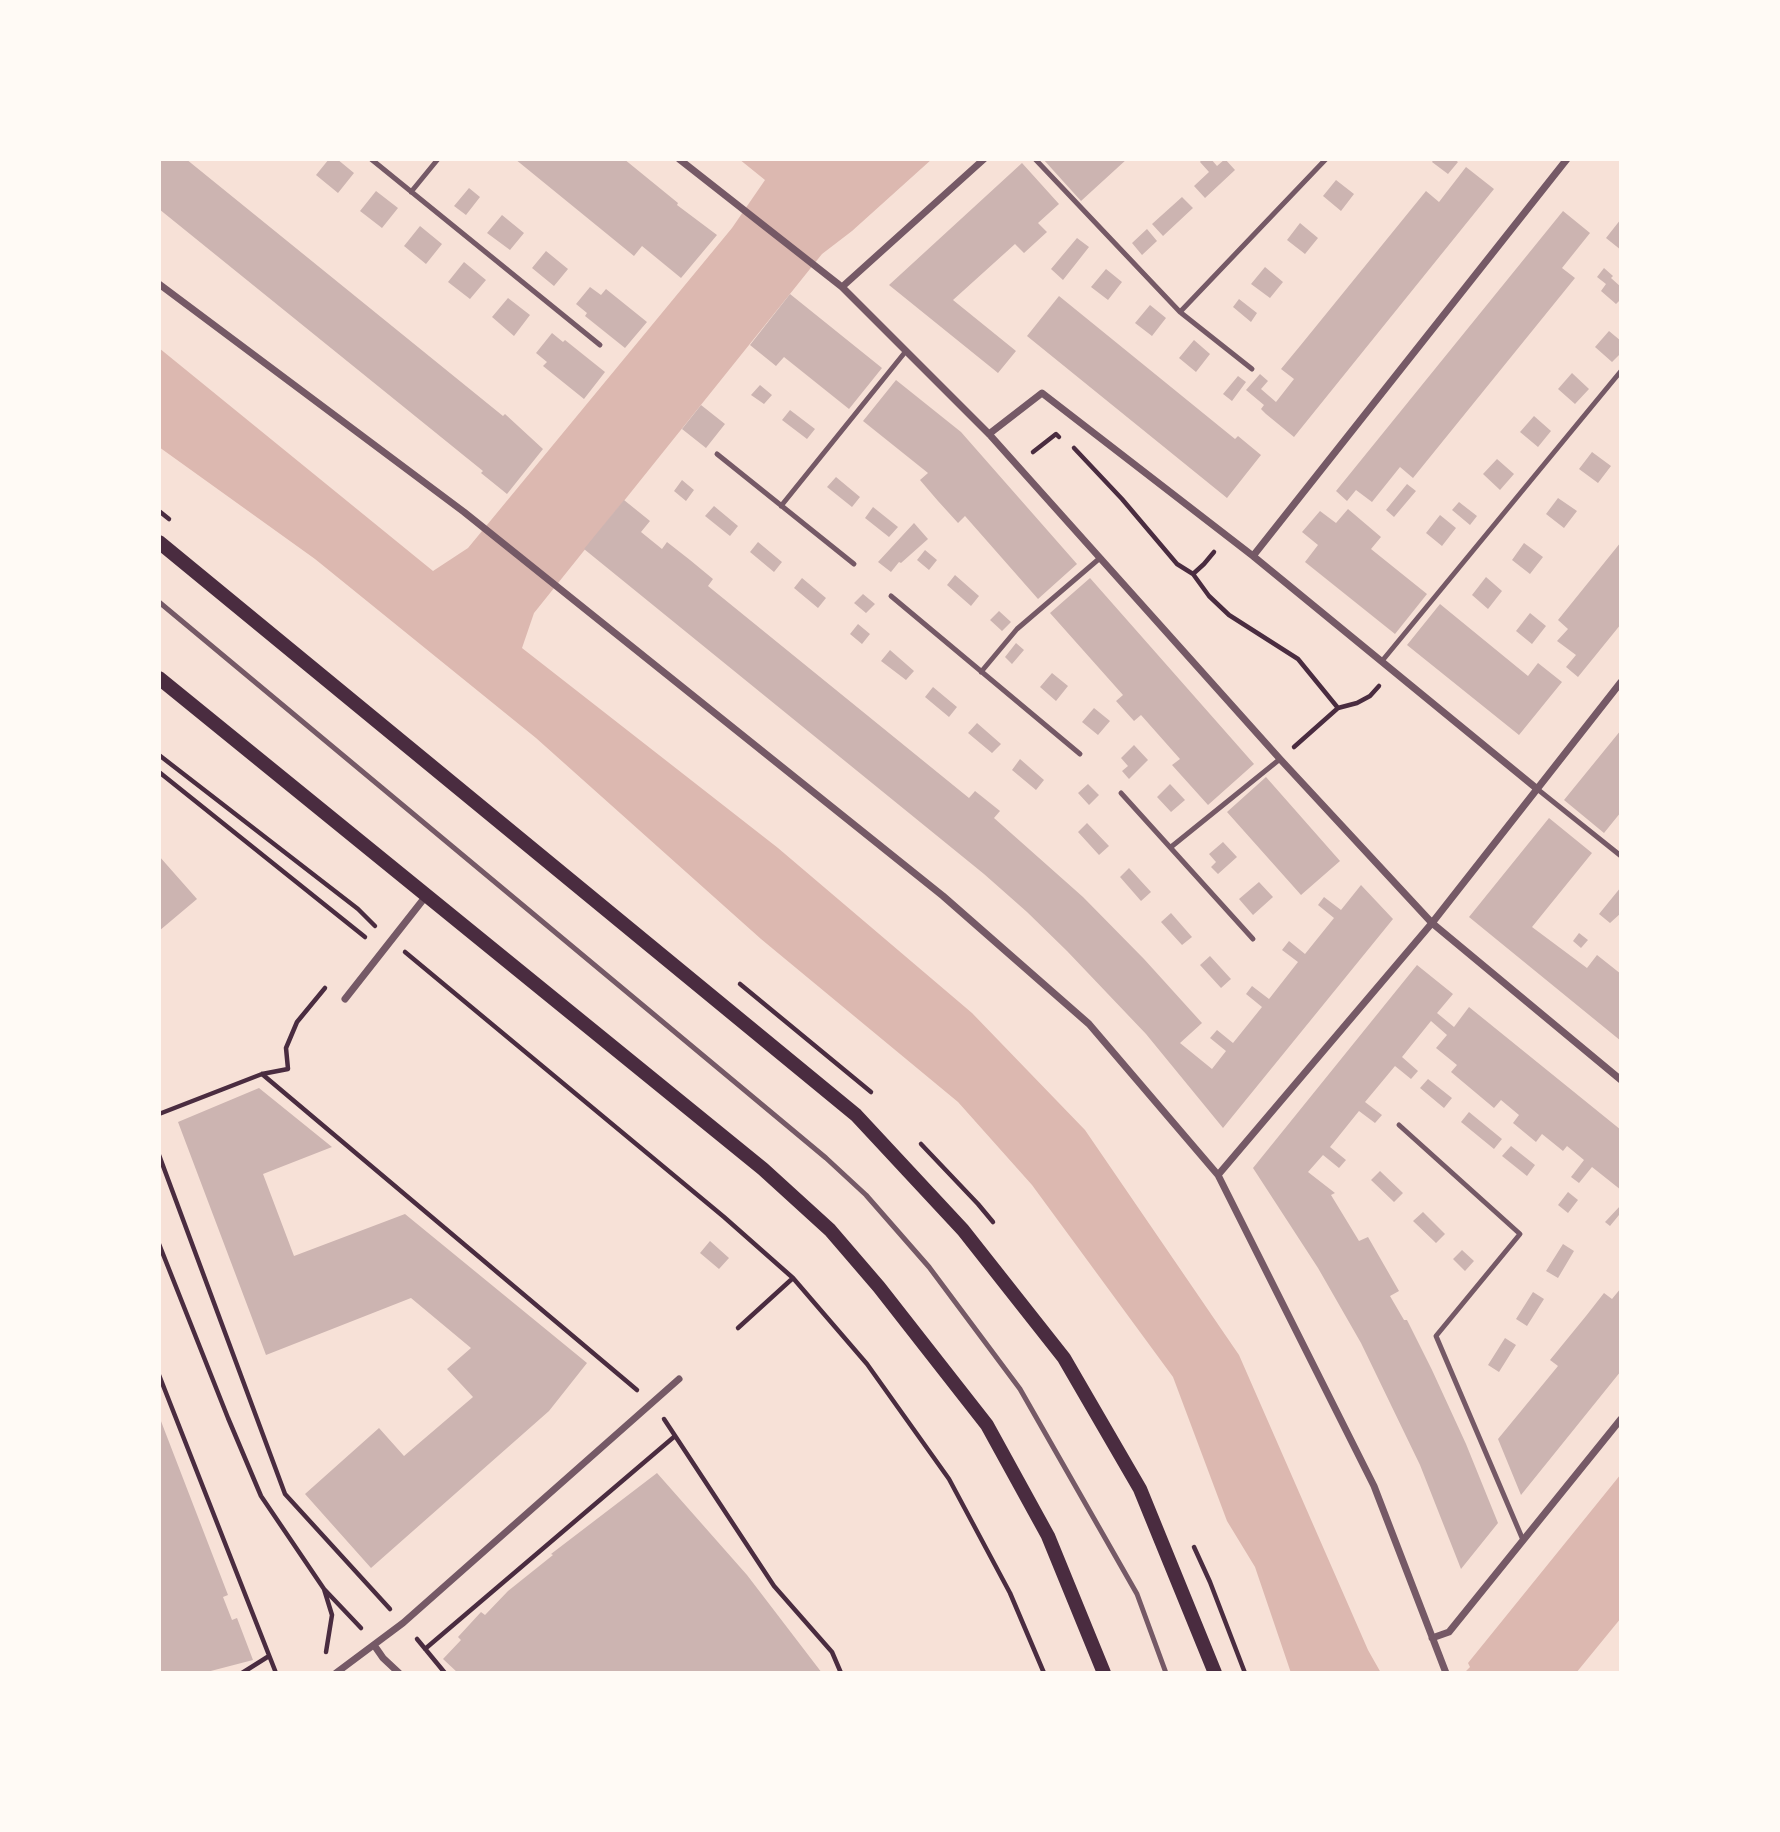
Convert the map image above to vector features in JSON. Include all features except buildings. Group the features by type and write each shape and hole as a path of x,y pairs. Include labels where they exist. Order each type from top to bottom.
{"main road":[{"path":"159,542 856,1115 901,1163 963,1230 1065,1358 1140,1489 1215,1673"},
{"path":"159,678 763,1169 830,1230 879,1287 987,1425 1048,1536 1104,1673"}],"street":[{"path":"680,159 842,286 989,434 1280,759 1432,923 1621,1080"},
{"path":"842,286 984,159"},
{"path":"1254,556 1567,159"},
{"path":"159,284 464,512 943,896 1089,1024 1218,1175 1374,1486 1446,1673"},
{"path":"989,434 1042,393 1254,556 1536,788"},
{"path":"1218,1175 1432,923 1621,682"},
{"path":"345,999 426,895"},
{"path":"336,1673 403,1623 679,1379"},
{"path":"1432,1638 1449,1632 1621,1419"},
{"path":"374,1645 399,1673"}],"lane":[{"path":"371,159 600,345"},
{"path":"411,192 438,159"},
{"path":"1035,159 1180,312 1252,369"},
{"path":"1180,312 1326,159"},
{"path":"781,506 906,351"},
{"path":"1382,661 1621,371"},
{"path":"717,454 854,564"},
{"path":"981,672 1017,629 1100,558"},
{"path":"891,596 1080,754"},
{"path":"159,602 826,1158 866,1195 929,1267 1020,1389 1137,1594 1166,1673"},
{"path":"1171,847 1280,759"},
{"path":"1536,788 1621,856"},
{"path":"1121,793 1254,939"},
{"path":"1399,1125 1520,1234 1436,1336 1523,1540"}],"path":[{"path":"1016,464 1056,434 1064,440"},
{"path":"1073,446 1177,564 1192,574 1209,596 1229,615 1298,659 1338,708"},
{"path":"1192,574 1227,536"},
{"path":"1280,759 1338,708 1370,696 1393,671"},
{"path":"159,755 358,909 391,940 724,1217 793,1278 867,1364 949,1479 1010,1593 1044,1673"},
{"path":"159,772 365,937"},
{"path":"159,1114 262,1074 288,1069 286,1048 297,1022 331,981"},
{"path":"262,1074 652,1403 774,1586 832,1652 841,1673"},
{"path":"159,1156 285,1494 445,1673"},
{"path":"159,1244 261,1496 324,1589 351,1616 374,1645"},
{"path":"738,1328 793,1278"},
{"path":"159,1375 276,1673"},
{"path":"425,1649 675,1436"},
{"path":"324,1589 332,1615 324,1661"},
{"path":"242,1673 269,1656"}],"shaded area":[{"path":"739,159 932,159 852,231 822,254 534,613 522,648 778,848 972,1013 1085,1130 1239,1355 1368,1650 1381,1673 1291,1673 1255,1567 1227,1521 1173,1377 1032,1185 958,1102 761,939 536,738 315,559 159,447 159,348 433,571 468,548 732,228 765,180"},
{"path":"1621,1474 1621,1618 1576,1673 1464,1673 1470,1667 1468,1663"}]}
